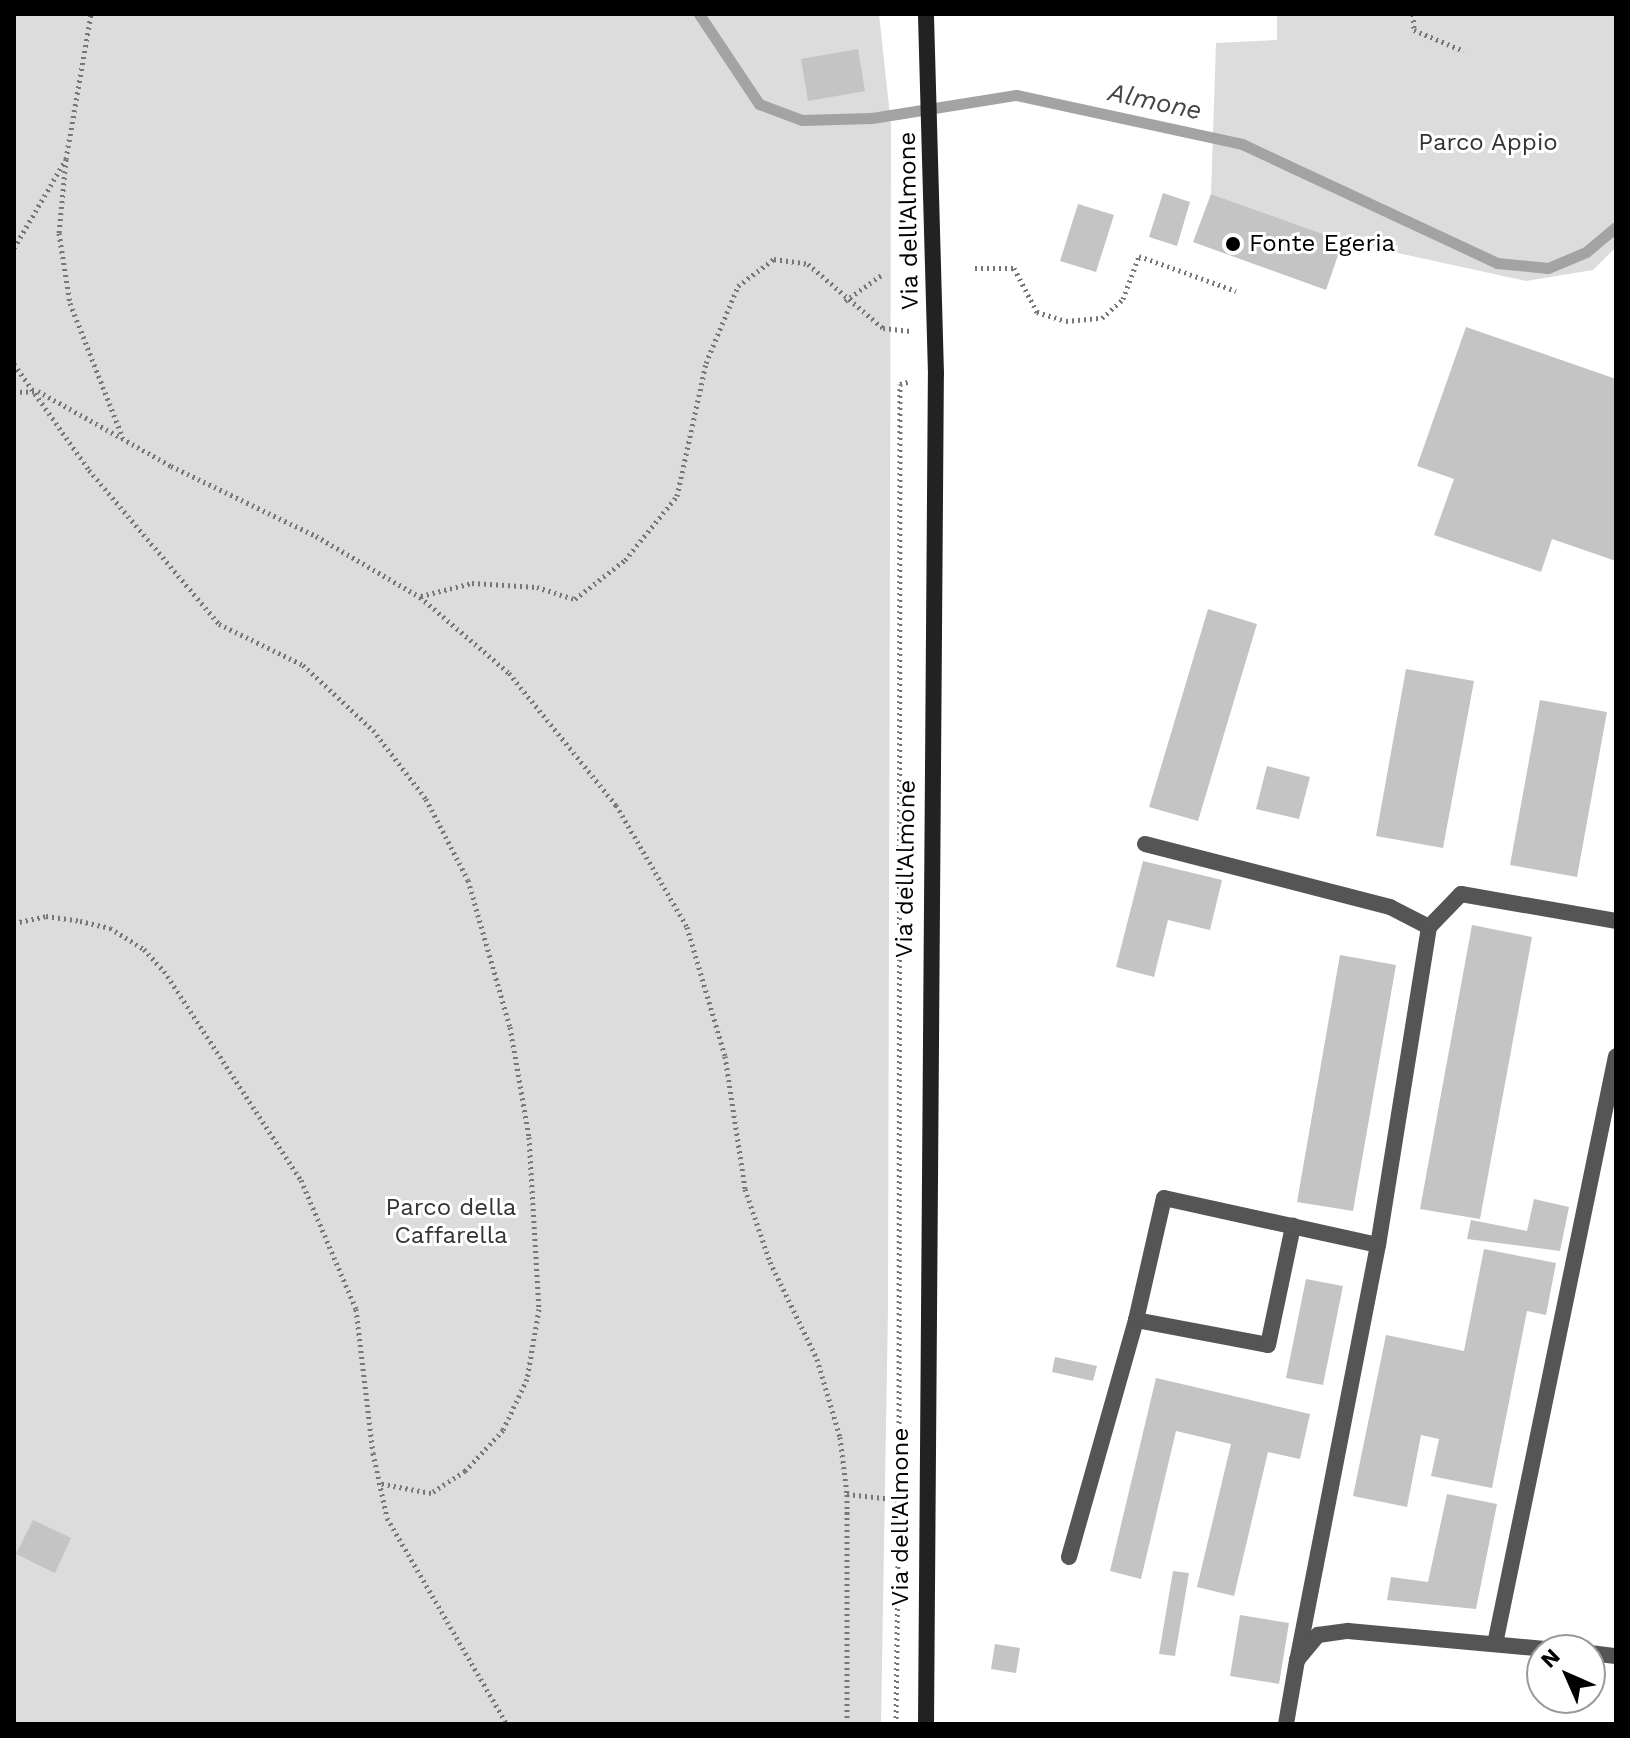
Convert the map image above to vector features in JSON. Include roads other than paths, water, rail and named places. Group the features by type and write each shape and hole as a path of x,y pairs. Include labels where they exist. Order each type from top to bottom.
{"main road":[{"name":"Via dell'Almone","path":"926,14 933,145 935,330 924,1502 926,1724"}],"lane":[{"path":"1145,844 1390,907 1429,927"},
{"path":"1286,1724 1378,1245 1429,927 1461,894 1616,921"},
{"path":"1495,1644 1616,1056"},
{"path":"1069,1557 1136,1320 1164,1198 1378,1245"},
{"path":"1136,1320 1268,1345 1293,1226"},
{"path":"1297,1660 1318,1635 1348,1631 1526,1647"}],"waterway":[{"name":"Almone","path":"699,14 759,104 802,120 872,118 1016,95 1242,144 1497,263 1548,268 1586,252 1616,227"}],"place":[{"name":"Fonte Egeria","path":"1233,244"}],"park label":[{"name":"Parco Appio","path":"1488,143"},
{"name":"Parco della Caffarella","path":"451,1222"}]}
